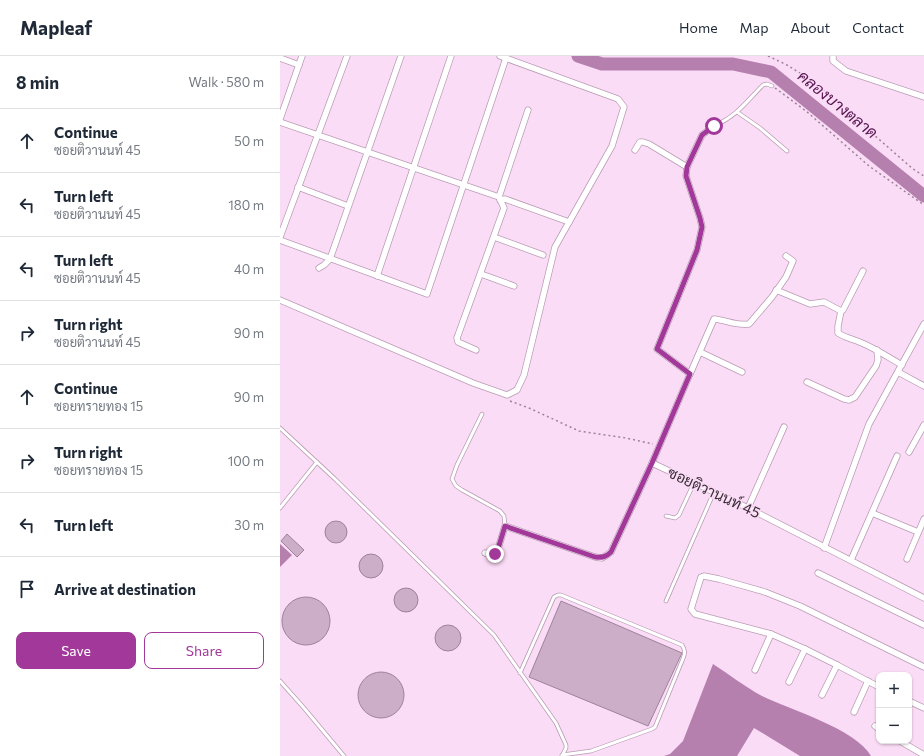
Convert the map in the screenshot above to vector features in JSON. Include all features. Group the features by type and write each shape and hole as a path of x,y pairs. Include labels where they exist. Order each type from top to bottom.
{"street":[{"path":"280,119 302,56"},
{"path":"280,237 347,56"},
{"path":"319,268 324,266 330,259 401,56"},
{"path":"377,276 451,56"},
{"path":"833,56 833,61 846,71 924,97"},
{"path":"280,240 427,294 463,186 503,57 618,99 624,107 612,146 555,247 524,375 517,390 507,395 473,383 280,300"},
{"path":"280,58 299,65"},
{"path":"476,350 459,343 457,340 504,208 499,199 528,110"},
{"path":"280,122 569,222"},
{"path":"690,374 657,349 697,250 702,227 686,176 687,167 702,135 714,126"},
{"path":"635,150 640,142 643,142 649,144 687,167"},
{"path":"298,187 348,206"},
{"path":"494,237 543,255"},
{"path":"786,256 793,261 792,268 776,290 810,304 824,302 841,312"},
{"path":"863,271 841,312 838,333 877,350 902,365"},
{"path":"481,274 514,286"},
{"name":"ซอยติวานนท์ 45","path":"776,290 749,324 736,324 714,319 652,463 748,508 924,598"},
{"path":"824,548 868,424 924,324"},
{"path":"807,382 844,400 850,400 854,397 876,366 878,360 877,350"},
{"path":"700,352 742,372"},
{"path":"898,372 924,386"},
{"path":"909,452 921,437 924,425"},
{"path":"748,508 784,427"},
{"path":"851,560 897,456"},
{"path":"485,553 493,555 497,552 505,526 586,555 602,558 611,552 652,463"},
{"path":"872,513 918,532"},
{"path":"907,559 924,519"},
{"path":"818,573 924,625"},
{"path":"876,685 805,649 771,634 695,614 691,608 701,577 704,576 719,579 765,592 800,606 924,667"},
{"path":"755,670 771,634"},
{"path":"789,682 805,649"},
{"path":"822,694 836,665"},
{"path":"854,712 868,681"},
{"path":"912,702 924,708"},
{"path":"905,744 924,755"}],"lane":[{"path":"714,126 726,121 737,112 763,85 767,84 772,86"},
{"path":"737,112 760,128 787,151"},
{"path":"482,414 457,465 452,479 456,486 462,490 500,511 504,516 505,526"},
{"path":"280,428 317,462 494,636 556,724 565,740 566,748 562,756"},
{"path":"280,508 317,462"},
{"path":"666,516 675,518 679,515 694,483"},
{"path":"666,601 714,492"},
{"path":"520,673 554,598 558,595 656,634 682,645 684,648 685,652 682,661 652,730 591,751 562,756"},
{"path":"280,681 344,756"}],"path":[{"path":"768,56 787,65 810,80 913,169 924,176"},
{"path":"772,86 806,111 869,166 924,205"},
{"path":"509,401 529,408 579,431 649,442 659,447"}],"shaded area":[{"path":"280,544 292,555 280,567"},
{"path":"713,664 749,689 762,696 822,721 852,737 863,746 871,756 800,756 754,728 737,756 664,756 670,754 683,741"}],"building":[{"path":"336,521 344,524 347,532 344,540 336,543 328,540 325,532 328,524"},
{"path":"287,534 304,550 297,557 281,541"},
{"path":"371,554 376,555 382,561 382,571 376,577 371,578 366,577 360,571 359,566 360,561 366,555"},
{"path":"406,588 414,592 418,600 414,608 406,612 398,608 394,600 398,592"},
{"path":"306,597 315,599 323,604 328,612 330,621 328,630 323,638 315,643 306,645 297,643 289,638 284,630 282,621 284,612 289,604 297,599"},
{"path":"561,601 682,653 648,726 529,677"},
{"path":"448,625 457,629 461,638 457,647 448,651 439,647 435,638 439,629"},
{"path":"381,672 394,676 400,682 404,695 400,708 394,714 381,718 368,714 362,708 358,695 362,682 368,676"}],"waterway":[{"name":"คลองบางตลาด","path":"578,56 602,64 733,64 771,72 924,196"}],"route":[{"path":"495,554 497,552 500,538 505,526 586,555 602,558 611,552 652,463 690,374 657,349 697,250 702,227 686,176 687,167 696,144 702,135 714,126"}]}
